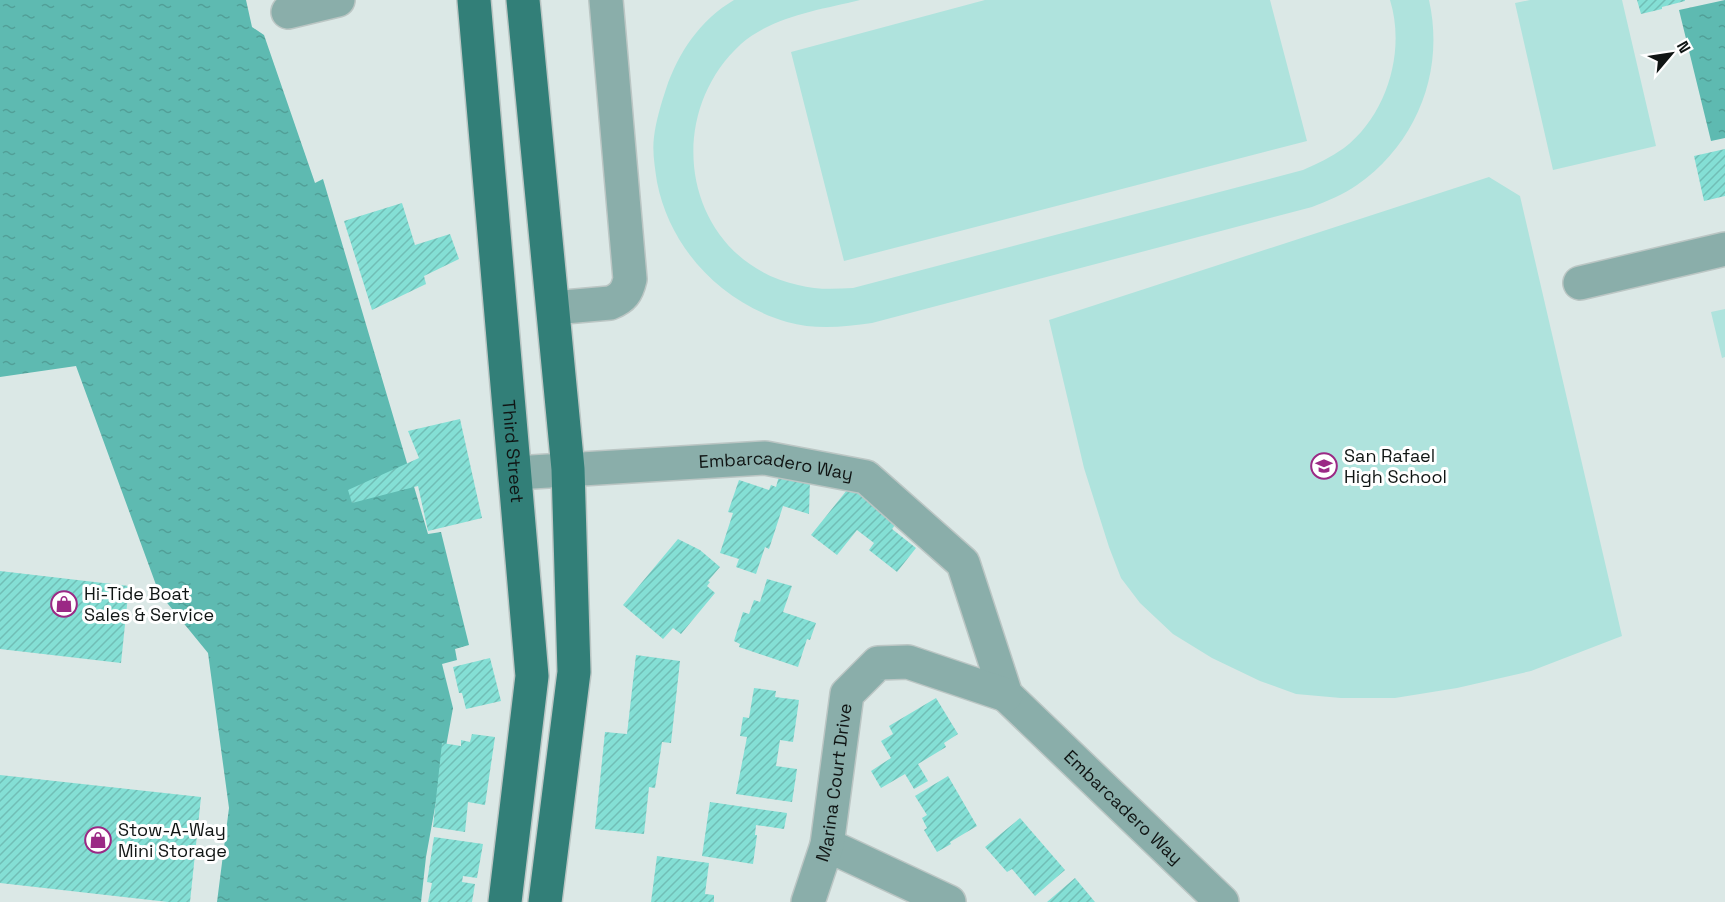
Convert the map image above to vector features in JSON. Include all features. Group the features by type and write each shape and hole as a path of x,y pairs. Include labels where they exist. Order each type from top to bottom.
{"main road":[{"name":"Third Street","path":"474,0 532,676 505,902"},
{"path":"523,0 568,469 574,672 545,902"}],"street":[{"path":"288,12 338,0"},
{"path":"553,308 610,303 618,300 627,292 630,279 606,0"},
{"path":"1580,283 1725,249"},
{"name":"Embarcadero Way","path":"515,473 765,458 866,477 963,563 1006,695 1222,902"},
{"name":"Marina Court Drive","path":"808,902 827,845 847,694 878,663 908,662 1006,695"},
{"path":"827,845 949,902"}],"shaded area":[{"path":"734,0 860,0 782,20 754,34 741,44 715,75 700,110 693,147 697,183 709,218 730,247 760,271 798,285 818,288 853,288 1303,170 1319,163 1344,148 1359,134 1372,118 1382,100 1394,61 1396,40 1390,0 1429,0 1433,27 1433,53 1422,103 1396,148 1378,168 1357,185 1329,200 1312,207 872,323 819,327 798,325 763,313 741,302 702,270 674,229 657,182 654,137 671,76 684,50 701,27"},
{"path":"985,0 1270,0 1307,141 844,261 791,52"},
{"path":"1530,0 1622,0 1656,146 1553,170 1515,3"},
{"path":"1489,177 1520,196 1622,636 1531,671 1457,688 1395,698 1341,698 1296,694 1260,681 1212,658 1173,634 1140,603 1121,578 1084,468 1049,320"},
{"path":"1725,309 1725,357 1722,358 1711,312"}],"water":[{"path":"0,0 246,0 252,27 264,35 315,183 323,179 428,534 441,532 469,645 455,649 457,660 442,664 453,708 426,857 421,902 217,902 229,808 208,653 159,593 76,366 0,377"},
{"path":"1725,0 1725,138 1711,141 1679,10"}],"building":[{"path":"1637,0 1685,0 1685,1 1641,14"},
{"path":"1725,149 1725,196 1704,201 1694,156"},
{"path":"402,203 415,245 450,234 459,259 424,276 426,284 372,310 344,221"},
{"path":"460,419 482,518 428,531 418,486 352,503 348,490 419,458 408,431"},
{"path":"781,469 810,478 809,514 783,506 769,549 765,547 756,574 736,567 739,559 720,553 733,513 728,512 739,480 769,490 771,485 776,487"},
{"path":"851,485 898,521 892,529 916,548 897,572 869,550 874,543 857,530 837,555 811,535"},
{"path":"678,539 700,550 720,567 708,581 710,582 707,586 715,593 681,634 673,628 663,639 623,605"},
{"name":"Hi-Tide Boat Sales & Service","path":"0,571 129,586 121,663 0,649"},
{"path":"767,579 792,586 783,612 816,623 810,640 807,639 798,667 739,647 740,644 734,641 743,612 749,614 754,600 760,602"},
{"path":"636,655 680,661 671,743 662,742 655,788 649,787 644,834 595,829 605,732 627,734"},
{"path":"490,658 501,701 466,709 462,693 459,693 453,667"},
{"path":"754,688 776,691 775,697 799,700 793,742 780,740 776,766 797,769 792,802 736,794 747,737 740,736 743,717 749,718"},
{"path":"936,698 958,734 944,743 946,747 918,764 928,781 914,789 905,774 881,788 871,771 891,758 881,741 893,734 889,726"},
{"path":"472,734 495,737 485,805 468,802 465,832 433,827 442,743 461,746 461,740 470,742"},
{"name":"Stow-A-Way Mini Storage","path":"0,775 201,797 190,902 168,902 0,883"},
{"path":"948,776 977,826 937,852 924,830 927,828 922,818 927,815 915,796"},
{"path":"710,802 787,813 784,829 756,825 753,864 702,856"},
{"path":"1020,818 1065,870 1035,896 1012,869 1007,872 985,847"},
{"path":"434,837 483,844 477,878 463,876 462,882 475,884 472,902 428,902 432,883 427,882"},
{"path":"657,856 709,863 705,894 714,895 714,902 651,902"},
{"path":"1075,878 1095,902 1047,902"}],"place":[{"name":"San Rafael High School","path":"1324,466"},
{"name":"Hi-Tide Boat Sales & Service","path":"64,604"},
{"name":"Stow-A-Way Mini Storage","path":"98,840"}]}
